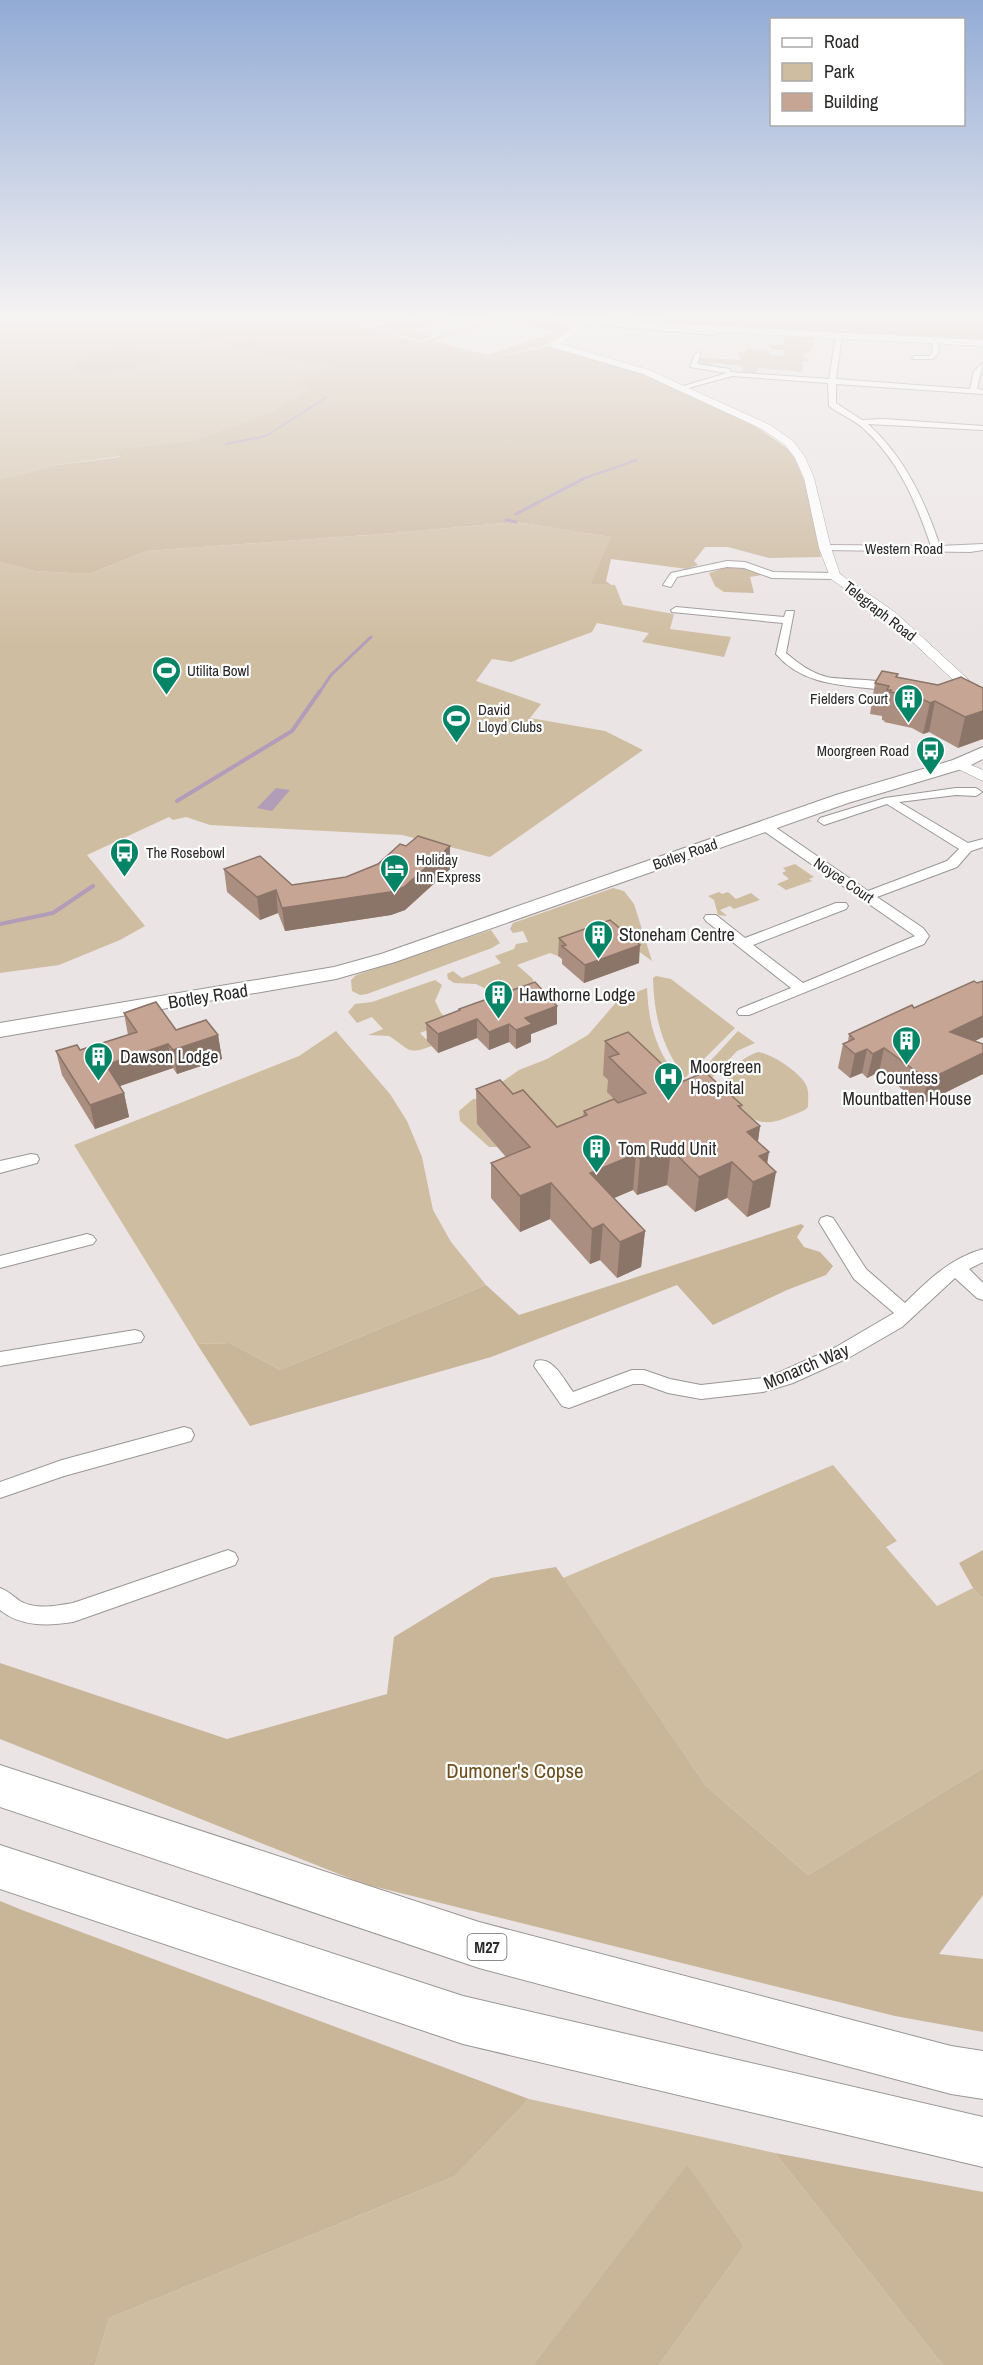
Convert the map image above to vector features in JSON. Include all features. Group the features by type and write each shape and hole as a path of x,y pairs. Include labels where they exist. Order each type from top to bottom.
{"highway":[{"name":"M27","path":"0,1786 478,1945 951,2070 983,2075"},
{"path":"0,1867 463,2020 983,2142"}],"main road":[{"name":"Botley Road","path":"0,1030 336,973 388,958 842,799 959,764 983,752"},
{"name":"Botley Road","path":"0,1024 89,1005 332,965 412,948"}],"street":[{"name":"Telegraph Road","path":"762,425 789,443 800,457 809,478 825,548 835,576 892,616 980,697"},
{"path":"864,425 901,463 923,508 936,548"},
{"path":"950,425 983,428"},
{"name":"Western Road","path":"825,548 983,547"},
{"path":"668,585 674,575 727,564 745,565 772,575 835,576"},
{"path":"676,610 789,616 781,654 797,670 822,681 888,687 910,693"},
{"path":"958,696 980,697"},
{"path":"959,764 983,776"},
{"path":"824,822 853,811 906,797 926,796 959,789 976,792"},
{"path":"891,802 968,848"},
{"name":"Noyce Court","path":"765,826 922,936 919,941 801,989"},
{"path":"867,896 952,864 968,848 983,843"},
{"path":"745,943 841,906"},
{"path":"711,918 801,989"},
{"path":"744,1012 801,989"},
{"path":"0,1167 31,1159"},
{"path":"827,1222 860,1274 906,1314"},
{"path":"0,1262 87,1240"},
{"name":"Monarch Way","path":"543,1366 569,1401 632,1377 644,1377 668,1386 701,1392 763,1385 815,1366 886,1328 906,1314 936,1283 956,1268 983,1255"},
{"path":"956,1268 983,1293"},
{"path":"0,1359 135,1337"},
{"path":"0,1490 62,1468 184,1435"},
{"path":"0,1597 8,1607 38,1616 83,1612 228,1559"}],"green space":[{"path":"0,425 235,425 192,441 117,449 121,456 58,465 0,479"},
{"path":"235,425 754,425 792,452 806,485 821,557 769,558 728,547 705,547 694,561 698,565 687,569 611,559 606,581 611,585 591,584 611,537 516,522 147,551 89,574 35,571 0,562 0,479 58,465 120,457 116,449 192,441"},
{"path":"516,522 612,537 592,584 615,585 623,605 674,614 670,629 731,637 724,657 642,642 649,633 597,623 592,632 511,662 492,659 476,681 541,704 530,718 605,731 643,750 490,857 402,835 210,825 186,817 173,820 169,817 87,855 145,926 120,940 59,965 0,973 0,562 35,571 89,574 147,551"},
{"path":"731,566 742,567 762,575 750,577 754,593 724,592 715,586 709,573"},
{"path":"795,864 814,877 809,879 812,881 786,890 777,884 789,879 782,873 786,871 783,868"},
{"path":"613,888 624,891 634,904 652,961 626,944 616,940 606,940 597,941 558,956 550,953 517,965 533,979 534,985 500,996 476,984 454,983 448,979 447,974 453,971 462,978 501,963 495,956 514,949 516,944 528,942 523,931 513,933 510,929 513,923"},
{"path":"719,892 722,894 728,892 736,899 751,893 760,900 734,909 730,906 720,910 727,916 718,915 714,900 708,896"},
{"path":"491,930 500,943 492,948 367,994 360,995 352,991 351,980 356,975"},
{"path":"656,976 671,979 735,1028 685,1078 670,1055 661,1031 655,1006 653,978"},
{"path":"435,980 442,985 435,1001 446,1018 443,1024 420,1033 426,1039 459,1027 428,1041 432,1046 424,1049 408,1049 389,1036 368,1035 383,1029 372,1017 357,1023 348,1012 355,1004 372,1002"},
{"path":"647,988 655,1037 679,1081 616,1088 637,1122 605,1131 477,1124 497,1147 489,1147 460,1121 459,1111 473,1099 478,1099 519,1070 547,1059 588,1035 619,999"},
{"path":"336,1031 390,1094 407,1121 422,1157 433,1210 451,1242 486,1285 280,1370 230,1343 197,1344 74,1145 299,1056"},
{"path":"738,1031 755,1043 737,1051 710,1080 692,1081"},
{"path":"758,1052 771,1056 786,1065 804,1082 808,1095 808,1107 805,1110 777,1121 762,1122 746,1114 727,1096 723,1088 731,1071 746,1058"},
{"path":"801,1224 804,1226 797,1237 804,1247 820,1252 833,1266 826,1275 787,1290 713,1325 677,1285 491,1357 250,1426 197,1344 230,1343 280,1370 486,1285 519,1315"},
{"path":"833,1465 897,1541 886,1547 937,1606 973,1588 983,1599 983,1768 808,1875 706,1786 563,1578"},
{"path":"983,1550 983,1599 973,1588 959,1563"},
{"name":"Dumoner's Copse","path":"556,1567 706,1786 808,1875 983,1768 983,1895 939,1954 983,1959 983,2032 895,2016 364,1884 0,1739 0,1663 227,1739 387,1694 394,1637 491,1578"},
{"path":"0,1901 529,2099 455,2176 109,2318 95,2365 0,2365"},
{"path":"529,2099 775,2153 943,2365 659,2365 744,2246 687,2166 533,2365 95,2365 109,2318 455,2176"},
{"path":"775,2153 983,2192 983,2365 943,2365"},
{"path":"687,2165 744,2246 659,2365 533,2365"}],"shaded area":[{"path":"276,788 290,790 272,811 257,808"}],"building":[{"path":"882,671 898,674 896,677 938,685 961,677 983,688 983,711 965,717 935,701 930,703 918,697 890,692 891,690 887,690 889,686 875,683"},
{"path":"418,836 450,846 404,887 390,892 282,908 276,890 257,897 224,869 260,856 292,885 346,877 378,864 400,844 406,846"},
{"path":"610,920 640,945 585,965 562,946 566,945 559,938"},
{"path":"974,981 977,983 983,981 983,1016 950,1032 983,1044 983,1053 928,1080 884,1048 873,1054 867,1049 855,1054 843,1044 854,1039 849,1034 912,1005 914,1008"},
{"path":"535,982 557,1006 525,1018 532,1024 516,1030 509,1024 489,1032 477,1019 438,1034 426,1023 459,1009"},
{"path":"156,1002 176,1030 206,1020 218,1035 173,1050 168,1044 106,1065 124,1093 90,1105 56,1051 77,1045 80,1050 137,1032 124,1013"},
{"path":"628,1032 681,1082 705,1072 742,1105 738,1106 760,1126 747,1132 769,1152 759,1156 776,1172 753,1182 732,1162 699,1177 671,1149 640,1159 636,1154 590,1173 645,1231 620,1242 603,1224 592,1229 551,1183 520,1196 491,1163 530,1147 476,1089 500,1080 513,1094 523,1090 557,1127 587,1115 584,1111 614,1099 618,1103 646,1093 609,1057 619,1054 605,1041"}],"waterway":[{"path":"226,444 266,436 283,425"},
{"path":"579,480 637,460"},
{"path":"516,514 583,479"},
{"path":"506,520 516,522"},
{"path":"319,693 331,675 371,637"},
{"path":"177,801 292,731 320,691"},
{"path":"0,924 53,913 93,886"}],"place":[{"name":"Utilita Bowl","path":"166,696"},
{"name":"Fielders Court","path":"909,724"},
{"name":"David Lloyd Clubs","path":"457,744"},
{"name":"Moorgreen Road","path":"930,776"},
{"name":"The Rosebowl","path":"125,878"},
{"name":"Holiday Inn Express","path":"395,894"},
{"name":"Stoneham Centre","path":"598,960"},
{"name":"Hawthorne Lodge","path":"498,1020"},
{"name":"Countess Mountbatten House","path":"907,1066"},
{"name":"Dawson Lodge","path":"99,1082"},
{"name":"Moorgreen Hospital","path":"669,1102"},
{"name":"Tom Rudd Unit","path":"597,1174"}]}
